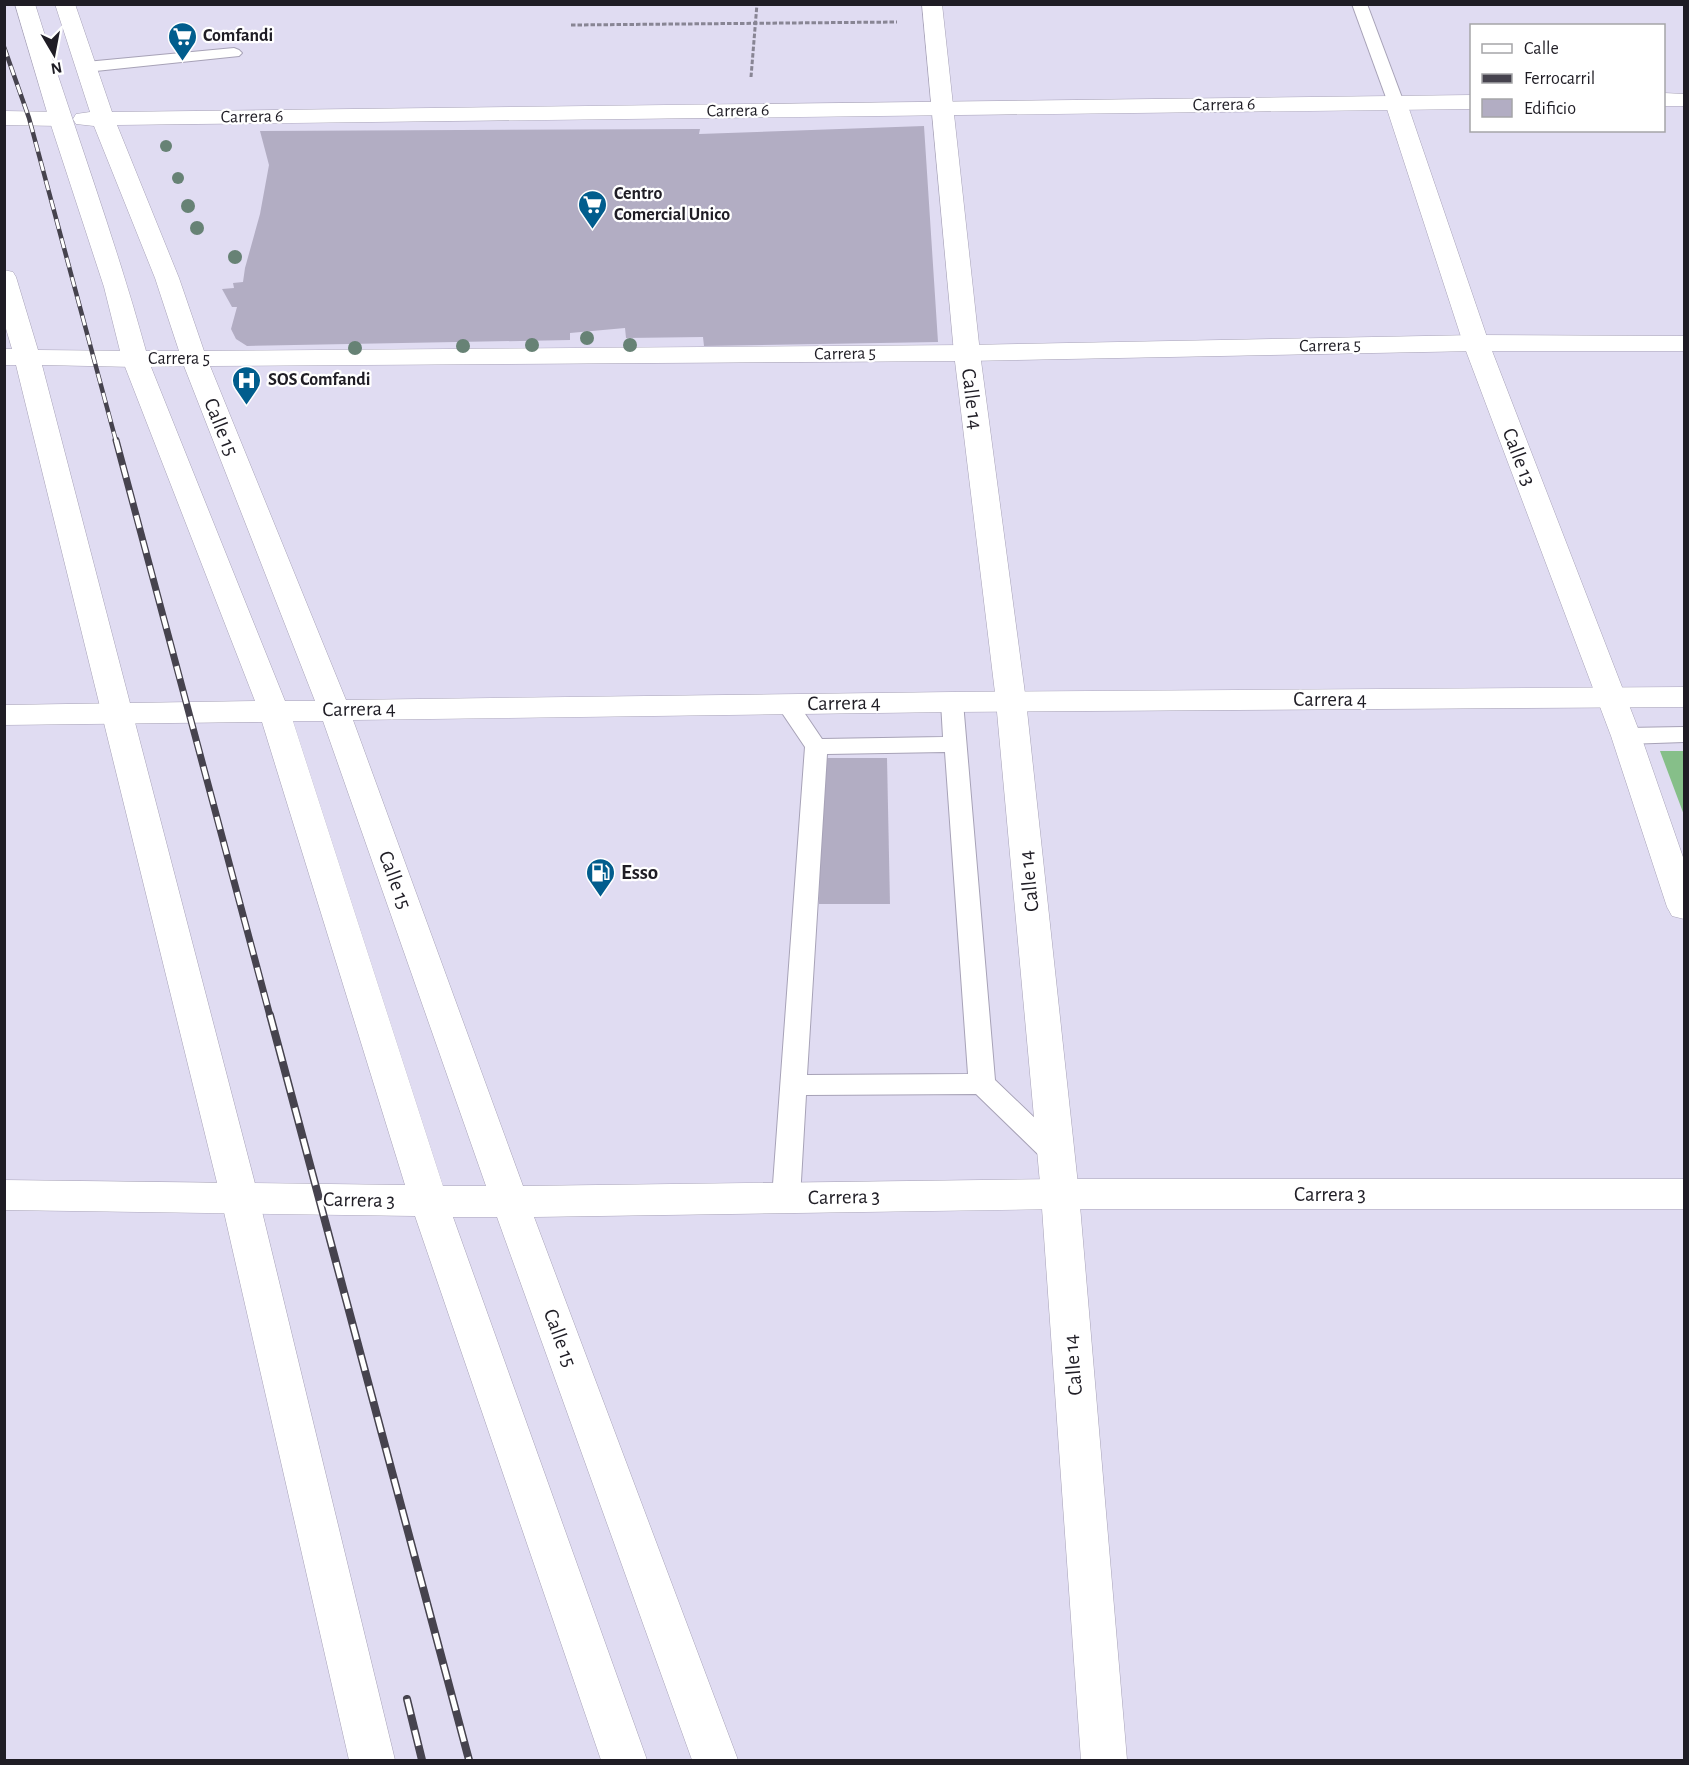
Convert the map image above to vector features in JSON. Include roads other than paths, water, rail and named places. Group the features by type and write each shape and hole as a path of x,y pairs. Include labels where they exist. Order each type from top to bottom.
{"street":[{"path":"25,4 60,119 117,287 135,359 274,711 429,1201 624,1761"},
{"name":"Calle 15","path":"65,4 103,119 167,278 194,360 334,709 510,1202 715,1761"},
{"name":"Calle 14","path":"933,13 966,353 1011,701 1058,1174 1104,1761"},
{"path":"1665,100 1684,100"},
{"name":"Carrera 6","path":"4,118 103,119 1470,102"},
{"name":"Calle 13","path":"1396,103 1476,343 1609,697 1626,736 1684,907"},
{"path":"4,277 16,357 116,714 240,1198 372,1761"},
{"name":"Carrera 5","path":"16,357 194,360 966,353 1476,343 1684,343"},
{"name":"Carrera 4","path":"4,715 1011,701 1684,697"},
{"name":"Carrera 3","path":"4,1195 510,1202 786,1198 1058,1174 1684,1194"}],"lane":[{"name":"Calle 13","path":"1359,4 1396,103"},
{"path":"86,67 234,53"},
{"path":"952,702 982,1084 1058,1174"},
{"path":"786,1198 816,747 787,704"},
{"path":"1626,736 1684,735"},
{"path":"816,747 955,744"},
{"path":"794,1085 982,1084"}],"railway":[{"path":"4,47 29,118 116,441"},
{"path":"116,440 270,1016"},
{"path":"270,1015 469,1760"},
{"path":"407,1699 422,1760"}],"place":[{"name":"Comfandi","path":"182,62"},
{"name":"Centro Comercial Unico","path":"593,230"},
{"name":"SOS Comfandi","path":"247,406"},
{"name":"Esso","path":"600,898"}]}
